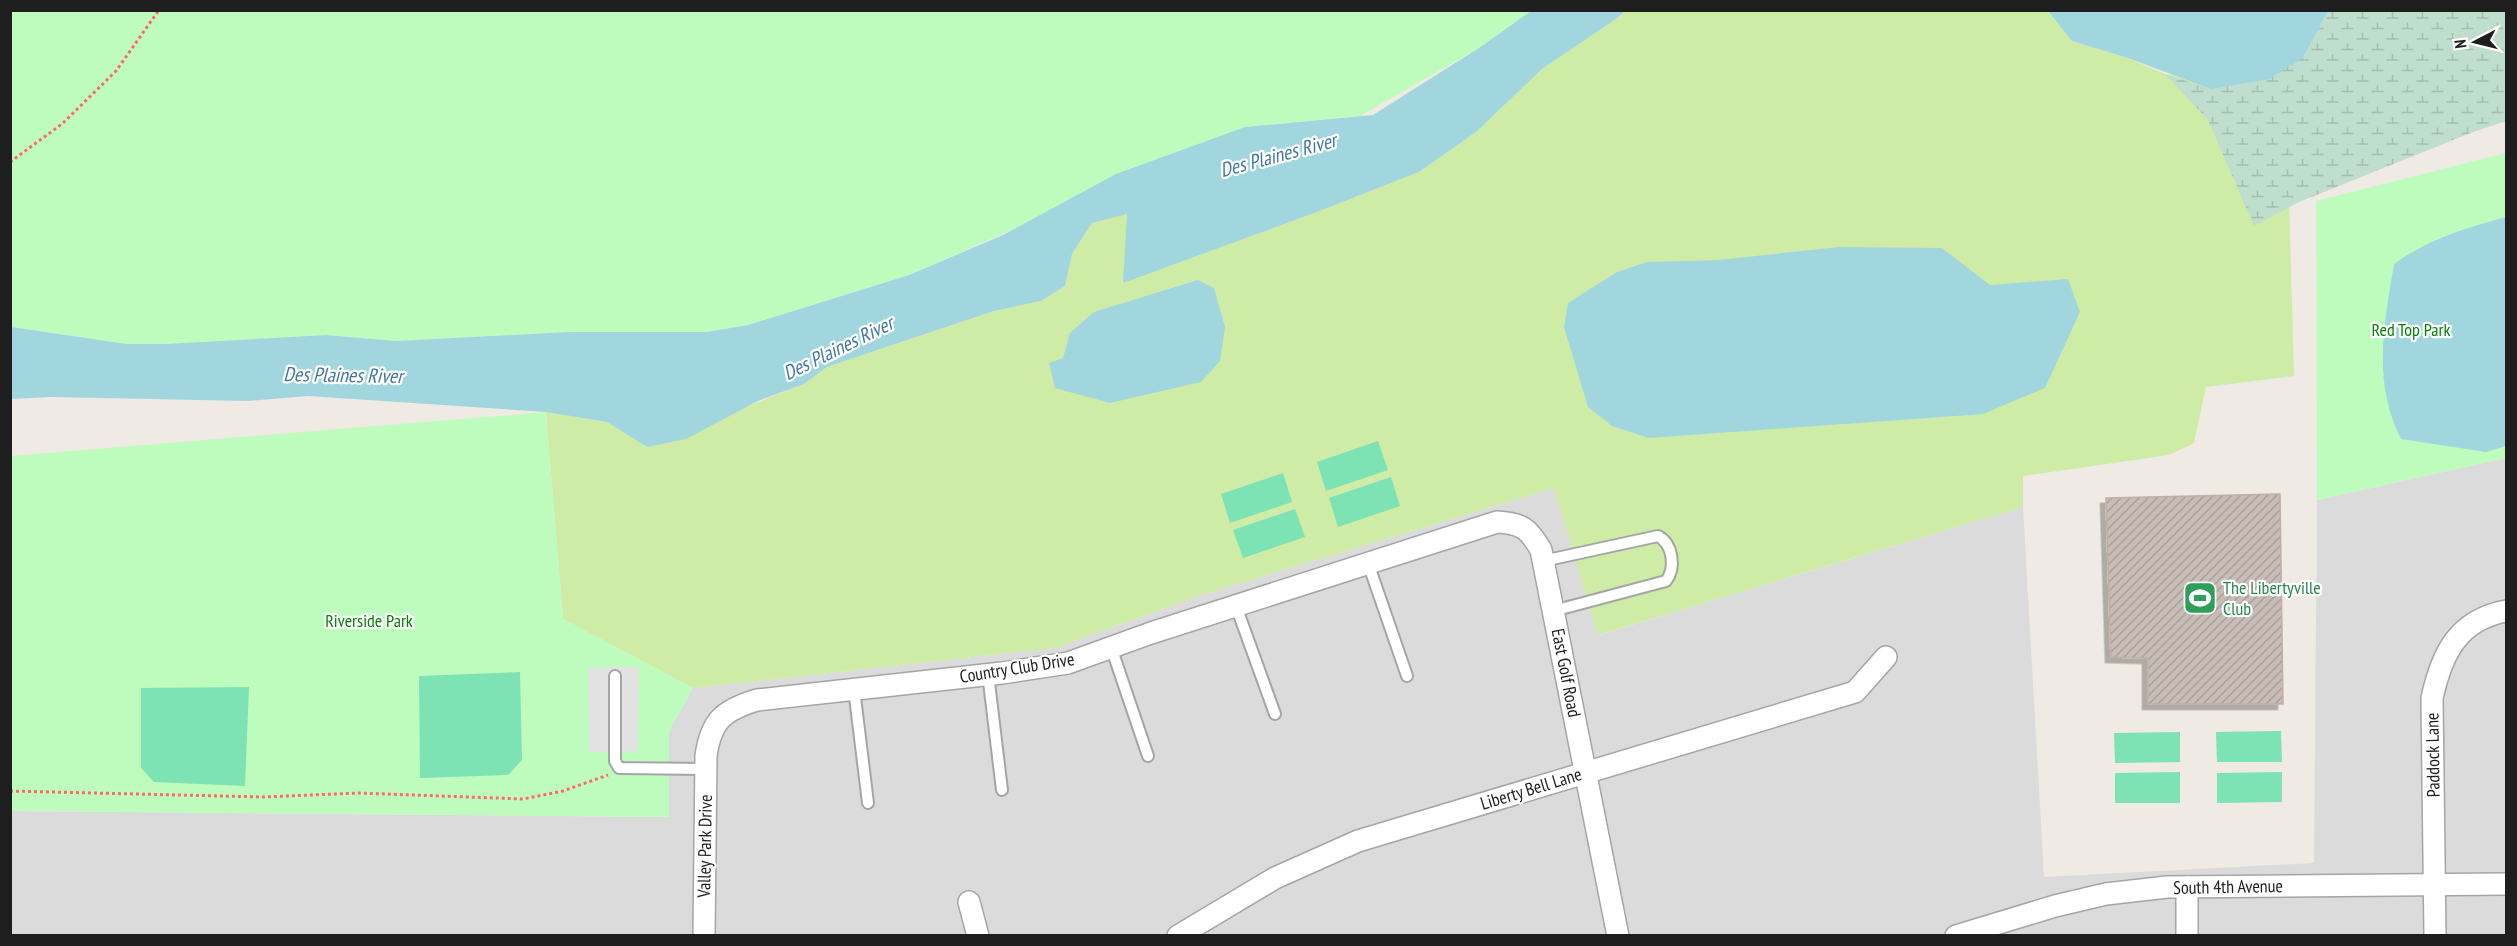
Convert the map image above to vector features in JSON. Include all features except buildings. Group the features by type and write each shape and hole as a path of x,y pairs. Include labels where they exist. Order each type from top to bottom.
{"street":[{"name":"East Golf Road","path":"1416,548 1497,522 1512,523 1524,528 1533,535 1541,550 1618,936"},
{"name":"Country Club Drive","path":"706,762 708,741 717,723 733,708 757,700 1068,663 1110,647 1416,548"},
{"name":"Paddock Lane","path":"2434,936 2432,698 2438,674 2450,646 2469,624 2491,614 2506,611"},
{"name":"Liberty Bell Lane","path":"1178,936 1275,878 1358,841 1855,692 1886,657"},
{"name":"Valley Park Drive","path":"704,936 706,762"},
{"name":"South 4th Avenue","path":"1956,936 2055,906 2106,894 2187,887 2506,884"},
{"path":"2187,887 2187,936"},
{"path":"969,903 978,936"}],"lane":[{"path":"1543,561 1658,536 1667,543 1671,553 1672,569 1666,581 1553,611"},
{"path":"1368,563 1407,676"},
{"path":"1236,606 1275,714"},
{"path":"1110,647 1148,756"},
{"path":"988,674 1002,790"},
{"path":"615,676 615,761 619,768 706,762"},
{"path":"854,689 868,803"}],"path":[{"path":"10,162 62,124 116,71 159,10"},
{"path":"10,791 263,797 358,793 523,799 563,791 611,774 619,768"}],"shaded area":[{"path":"2506,458 2506,935 11,936 11,811 668,817 669,731 693,688 1055,648 1204,594 1554,488 1599,635 2023,507 2044,877 2314,863 2317,500"},
{"path":"639,667 638,751 589,752 588,668"}],"green space":[{"path":"10,11 1531,11 1479,48 1360,116 1245,127 909,275 748,325 707,332 568,332 396,341 326,335 127,344 11,327"},
{"path":"1625,11 2048,11 2072,41 2128,58 2165,74 2286,88 2294,376 2206,387 2194,443 2169,455 2023,476 2023,507 1598,635 1554,488 1204,594 1055,648 693,688 563,619 546,412 607,422 647,447 804,384 827,367 994,311 1041,301 1065,286 1072,254 1092,223 1128,213 1124,282 1317,212 1419,172 1476,132 1542,69"},
{"path":"2328,11 2506,11 2506,121 2299,202 2254,226 2208,120 2165,74 2211,89 2303,58"},
{"name":"Red Top Park","path":"2506,153 2506,458 2317,500 2316,201"},
{"name":"Riverside Park","path":"546,412 563,619 693,688 669,731 669,817 11,811 11,456"},
{"path":"1378,441 1388,470 1326,491 1317,462"},
{"path":"1283,473 1292,502 1230,523 1221,494"},
{"path":"1391,477 1400,506 1338,527 1329,498"},
{"path":"1295,509 1305,537 1243,558 1233,530"},
{"path":"520,672 522,760 508,775 420,778 419,676"},
{"path":"249,687 245,786 154,782 141,768 141,688"},
{"path":"2281,731 2282,762 2217,762 2216,732"},
{"path":"2180,732 2180,762 2115,763 2114,733"},
{"path":"2180,772 2180,803 2115,803 2115,773"},
{"path":"2282,772 2282,802 2217,803 2217,773"}],"water":[{"name":"Des Plaines River","path":"1531,11 1625,11 1542,69 1476,132 1419,172 1123,283 1127,214 1092,223 1072,254 1065,286 1041,301 994,311 827,367 804,384 758,401 686,439 647,447 607,422 546,412 308,396 248,401 51,397 11,399 11,327 127,344 164,344 326,335 396,341 568,332 707,332 748,325 909,275 1003,235 1116,174 1245,127 1373,115 1479,48"},
{"path":"2048,11 2328,11 2303,58 2269,79 2211,89 2128,58 2072,41"},
{"path":"2506,217 2506,446 2486,452 2401,439 2392,418 2383,374 2384,331 2394,264 2434,241"},
{"path":"1839,247 1942,248 1990,285 2068,279 2080,312 2045,388 1983,414 1649,438 1612,426 1588,407 1564,327 1568,303 1617,272 1647,262 1719,260"},
{"path":"1198,280 1214,288 1225,327 1220,361 1201,382 1110,403 1055,388 1049,363 1063,358 1070,333 1094,312"}],"place":[{"name":"The Libertyville Club","path":"2200,598"}]}
